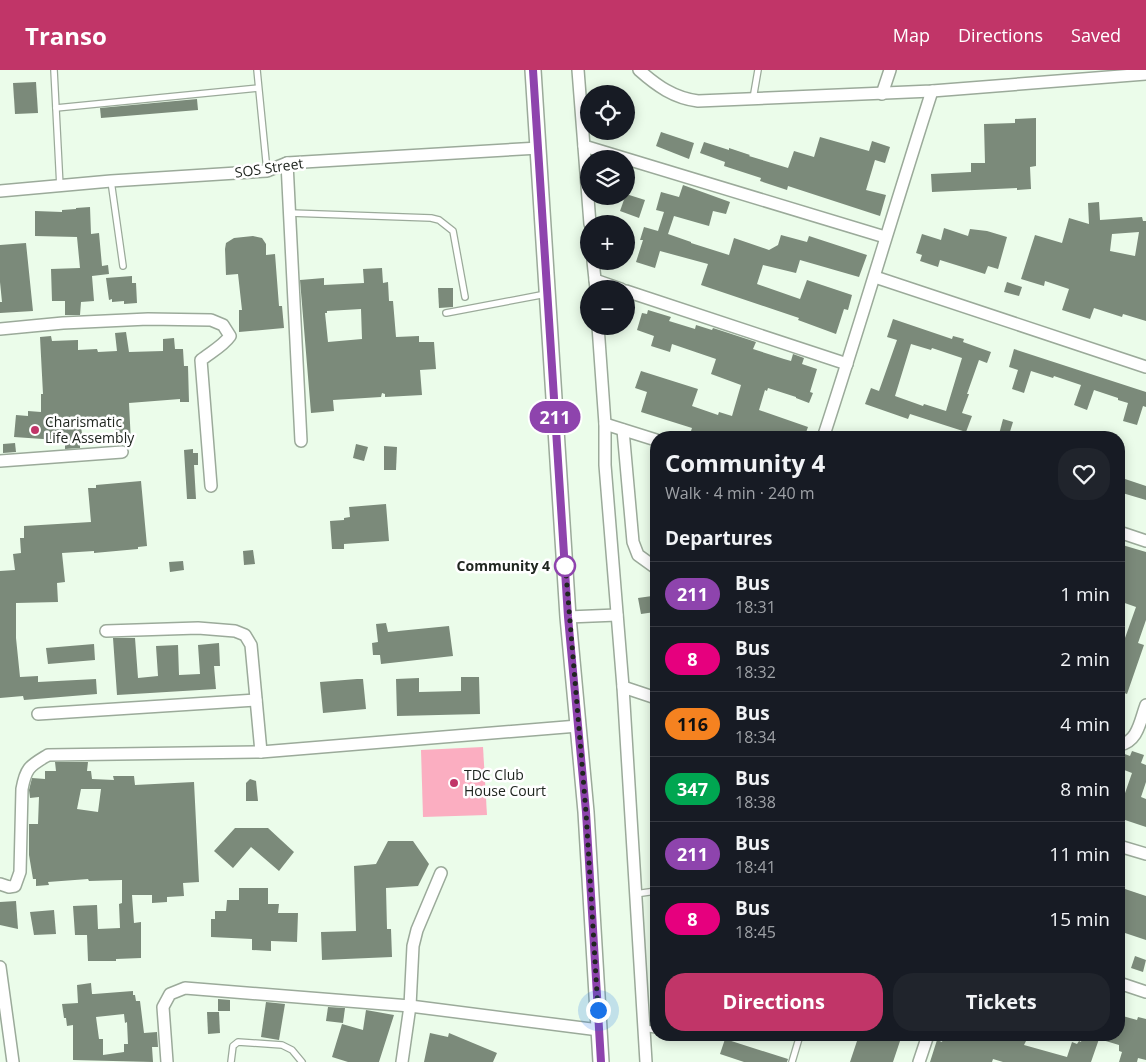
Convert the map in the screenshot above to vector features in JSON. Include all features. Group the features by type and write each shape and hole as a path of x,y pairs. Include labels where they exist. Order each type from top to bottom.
{"main road":[{"path":"533,70 568,617 586,812 601,1062"}],"street":[{"path":"578,70 589,215"},
{"path":"640,70 665,90 687,100 882,94 1146,74"},
{"path":"882,94 890,70"},
{"path":"828,431 875,277 885,237 932,91"},
{"path":"584,146 885,237"},
{"name":"SOS Street","path":"0,191 267,171 287,163 539,148"},
{"path":"287,163 302,441"},
{"path":"875,277 1146,367"},
{"path":"635,293 847,364"},
{"path":"0,329 63,323 148,319 211,320 223,325 230,336 201,360 211,486"},
{"path":"599,335 605,424 605,464 623,687 646,1062"},
{"path":"605,424 650,438"},
{"path":"623,430 633,542 638,555 650,564"},
{"path":"0,462 122,452"},
{"path":"1125,534 1146,541"},
{"path":"568,617 617,615"},
{"path":"106,631 198,628 245,634 251,644 262,752"},
{"path":"623,687 650,696"},
{"path":"38,714 256,700"},
{"path":"1125,743 1131,741 1135,736 1146,705"},
{"path":"0,884 9,887 15,886 18,880 20,872 22,789 24,778 27,770 48,755 262,752 578,726"},
{"path":"1125,848 1146,854"},
{"path":"402,1062 410,1006 413,946 417,930 441,873"},
{"path":"0,967 12,1062"},
{"path":"1125,984 1146,992"},
{"path":"168,1062 163,1007 170,994 185,988 410,1006 599,1030"},
{"path":"919,1062 926,1041"}],"lane":[{"path":"54,70 60,187"},
{"path":"256,70 267,171"},
{"path":"753,99 758,70"},
{"path":"56,108 258,88"},
{"path":"111,182 123,266"},
{"path":"290,213 431,218 439,220 453,231 465,298"},
{"path":"446,313 548,294"},
{"path":"635,894 650,892"},
{"path":"644,1028 650,1029"},
{"path":"792,1062 798,1041"},
{"path":"231,1062 233,1046 238,1042 282,1045 292,1050 302,1062"}],"shaded area":[{"name":"TDC Club House Court","path":"483,747 487,815 423,817 421,750"}],"building":[{"path":"36,82 38,113 15,114 13,83"},
{"path":"197,99 198,110 101,118 100,108"},
{"path":"1036,118 1036,166 1030,167 1031,189 932,192 931,174 971,172 971,163 985,163 984,124 1015,123 1015,119"},
{"path":"661,132 694,143 689,159 656,146"},
{"path":"820,137 869,151 872,141 890,147 885,163 875,160 866,190 886,195 880,216 788,186 787,190 760,181 761,178 724,166 725,162 700,153 704,142 729,150 729,148 788,168 794,151 814,157"},
{"path":"683,185 730,202 726,214 713,211 709,226 674,216 668,234 691,243 729,255 734,238 769,250 778,245 781,235 807,242 809,236 867,255 859,277 800,260 796,273 763,265 757,284 800,299 807,280 852,295 848,310 844,309 836,334 798,320 799,318 701,285 708,264 660,251 655,268 636,262 643,240 640,240 644,227 658,231 664,212 656,210 661,192 679,197"},
{"path":"635,197 645,200 639,218 620,211 622,205 635,205"},
{"path":"1099,202 1100,220 1142,217 1143,221 1146,221 1146,321 1123,314 1122,317 1094,308 1090,319 1062,310 1069,289 1045,281 1044,286 1021,279 1035,235 1062,243 1069,218 1089,224 1088,203","holes":["1139,232 1135,256 1110,251 1112,234"]},
{"path":"90,207 91,234 99,233 102,266 108,265 109,274 92,276 94,301 81,302 80,315 65,315 65,301 52,301 51,269 80,268 77,237 35,236 35,211 62,212 62,210"},
{"path":"944,228 968,236 970,229 987,231 1007,237 998,269 988,266 985,274 940,260 938,267 920,261 922,255 916,253 922,234 941,240"},
{"path":"253,236 262,238 266,244 266,255 275,254 279,306 282,306 284,328 239,332 239,310 242,310 238,274 226,275 225,249 226,243 234,238"},
{"path":"26,243 33,311 0,313 0,302 2,302 0,245"},
{"path":"382,268 383,283 388,282 389,301 393,301 396,337 419,336 419,342 434,342 436,369 420,370 422,395 385,397 385,394 382,393 381,397 333,400 334,411 311,413 300,280 324,278 324,285 364,283 363,269","holes":["361,309 362,339 328,342 325,313 327,311"]},
{"path":"132,276 132,283 136,283 137,303 124,304 124,301 112,302 112,299 109,300 106,278"},
{"path":"1007,282 1022,287 1019,296 1004,292"},
{"path":"438,288 453,288 453,307 439,308"},
{"path":"648,310 671,317 669,321 695,329 696,325 712,330 713,328 756,342 753,349 791,361 793,354 804,358 802,364 817,369 810,392 813,393 809,403 768,388 767,391 765,390 759,410 808,427 807,431 691,431 692,428 641,412 647,392 635,388 641,371 698,389 692,406 718,415 719,412 732,416 741,385 711,374 716,359 672,344 670,352 651,346 654,336 637,330 642,313 647,314"},
{"path":"893,319 952,339 953,336 964,339 963,342 991,352 987,363 979,360 967,394 969,394 962,413 972,416 966,431 910,414 908,419 865,404 871,388 879,391 897,340 887,337","holes":["911,344 931,350 932,348 962,358 946,411 924,404 923,406 895,396"]},
{"path":"126,332 129,352 163,351 163,339 174,338 175,349 183,349 184,366 188,366 189,402 180,402 180,399 129,403 131,443 117,444 115,423 81,426 83,442 80,442 80,448 65,449 65,443 58,444 57,440 14,437 16,415 28,416 28,411 41,412 41,394 43,394 40,337 51,336 52,341 78,340 78,350 117,351 115,333"},
{"path":"1014,349 1146,392 1146,407 1143,406 1137,425 1123,421 1128,403 1094,390 1087,410 1074,405 1081,385 1054,376 1053,378 1031,371 1024,393 1012,389 1018,370 1009,367"},
{"path":"1003,419 1013,422 1010,431 1000,431"},
{"path":"15,443 16,452 3,453 3,444"},
{"path":"356,444 368,447 364,461 353,458"},
{"path":"384,446 397,447 396,470 384,470"},
{"path":"193,449 193,453 198,453 198,465 194,465 196,499 187,499 184,450"},
{"path":"1125,479 1146,486 1146,500 1125,494"},
{"path":"141,481 147,546 138,547 138,549 94,553 94,551 62,553 65,582 57,583 58,602 16,603 16,638 20,677 38,676 38,682 96,679 97,694 24,700 23,696 0,698 0,571 15,570 13,554 21,553 20,538 24,538 24,526 91,522 88,488 96,488 96,485"},
{"path":"386,504 389,541 344,544 344,549 332,549 330,521 344,520 344,518 350,517 349,507"},
{"path":"1125,546 1146,552 1146,620 1138,643 1144,645 1127,694 1125,693 1125,638 1136,607 1125,603"},
{"path":"253,550 255,564 244,565 243,551"},
{"path":"183,561 184,570 170,572 169,562"},
{"path":"650,596 650,613 641,614 638,598"},
{"path":"386,623 388,632 449,626 453,656 381,664 380,655 373,655 372,643 378,642 376,624"},
{"path":"113,638 135,638 138,678 158,676 156,646 178,645 179,675 200,674 198,645 219,643 220,666 214,666 216,689 117,695"},
{"path":"94,644 95,660 48,664 46,648"},
{"path":"461,677 479,677 480,714 397,716 396,679 419,678 419,692 461,691"},
{"path":"363,679 366,709 323,713 320,682"},
{"path":"1132,751 1144,755 1141,763 1146,765 1146,782 1141,797 1146,799 1146,827 1125,820 1125,793 1132,773 1125,770 1125,754 1130,756"},
{"path":"55,762 88,762 87,771 91,771 92,779 114,780 113,776 134,776 135,785 194,782 199,882 183,883 184,896 167,897 167,902 152,903 152,895 132,895 134,923 141,922 141,958 116,959 116,961 88,961 87,935 75,935 73,906 97,905 98,929 120,928 119,904 122,903 122,880 89,881 88,879 48,882 49,885 36,886 36,879 33,879 29,855 29,824 38,824 39,797 30,798 29,790 32,778 45,779 45,771 56,771","holes":["81,789 101,789 98,812 77,809"]},
{"path":"250,779 256,781 258,801 246,801 246,783"},
{"path":"235,828 268,828 294,852 279,871 251,847 233,868 214,851"},
{"path":"388,841 413,841 429,864 418,886 386,888 387,929 391,929 392,957 322,960 321,932 356,931 354,866 376,864"},
{"path":"239,888 268,888 268,904 279,904 278,913 298,913 297,942 271,941 271,951 252,950 252,939 211,937 211,919 215,919 215,911 226,911 227,900 239,900"},
{"path":"1125,889 1146,896 1146,940 1125,933"},
{"path":"16,901 18,929 0,925 0,902"},
{"path":"54,910 56,934 34,935 30,912"},
{"path":"1135,956 1146,960 1143,972 1131,968"},
{"path":"91,983 92,994 133,991 136,1001 140,1001 144,1033 157,1032 158,1047 152,1047 153,1062 73,1060 73,1025 67,1026 62,1004 78,1003 77,985","holes":["124,1014 125,1023 127,1022 128,1044 124,1044 124,1052 103,1055 103,1039 99,1039 96,1017"]},
{"path":"218,999 230,1000 230,1011 218,1011"},
{"path":"266,1002 285,1004 279,1040 261,1037"},
{"path":"328,1007 345,1008 343,1023 326,1021"},
{"path":"366,1010 394,1015 379,1062 348,1062 332,1057 342,1024 363,1030"},
{"path":"207,1012 219,1012 220,1033 208,1034"},
{"path":"1125,1017 1137,1020 1138,1017 1146,1019 1146,1060 1138,1058 1137,1062 1119,1062 1122,1052 1119,1051 1119,1045 1106,1041 1125,1041"},
{"path":"430,1033 448,1037 449,1033 497,1053 493,1062 424,1062"},
{"path":"724,1041 731,1041 788,1059 787,1062 744,1062 720,1054"},
{"path":"857,1041 900,1041 893,1062 850,1062"},
{"path":"937,1041 1026,1041 1024,1045 1067,1057 1072,1042 1077,1044 1079,1041 1098,1041 1091,1062 1003,1062 993,1059 992,1062 930,1062"}],"bus line":[{"name":"211","path":"533,70 568,617 586,812 601,1062"}],"place":[{"name":"Charismatic Life Assembly","path":"35,430"},
{"name":"Community 4","path":"565,566"},
{"name":"TDC Club House Court","path":"454,783"}],"route":[{"path":"565,566 565,562 568,617 586,812 598,1010"}]}
